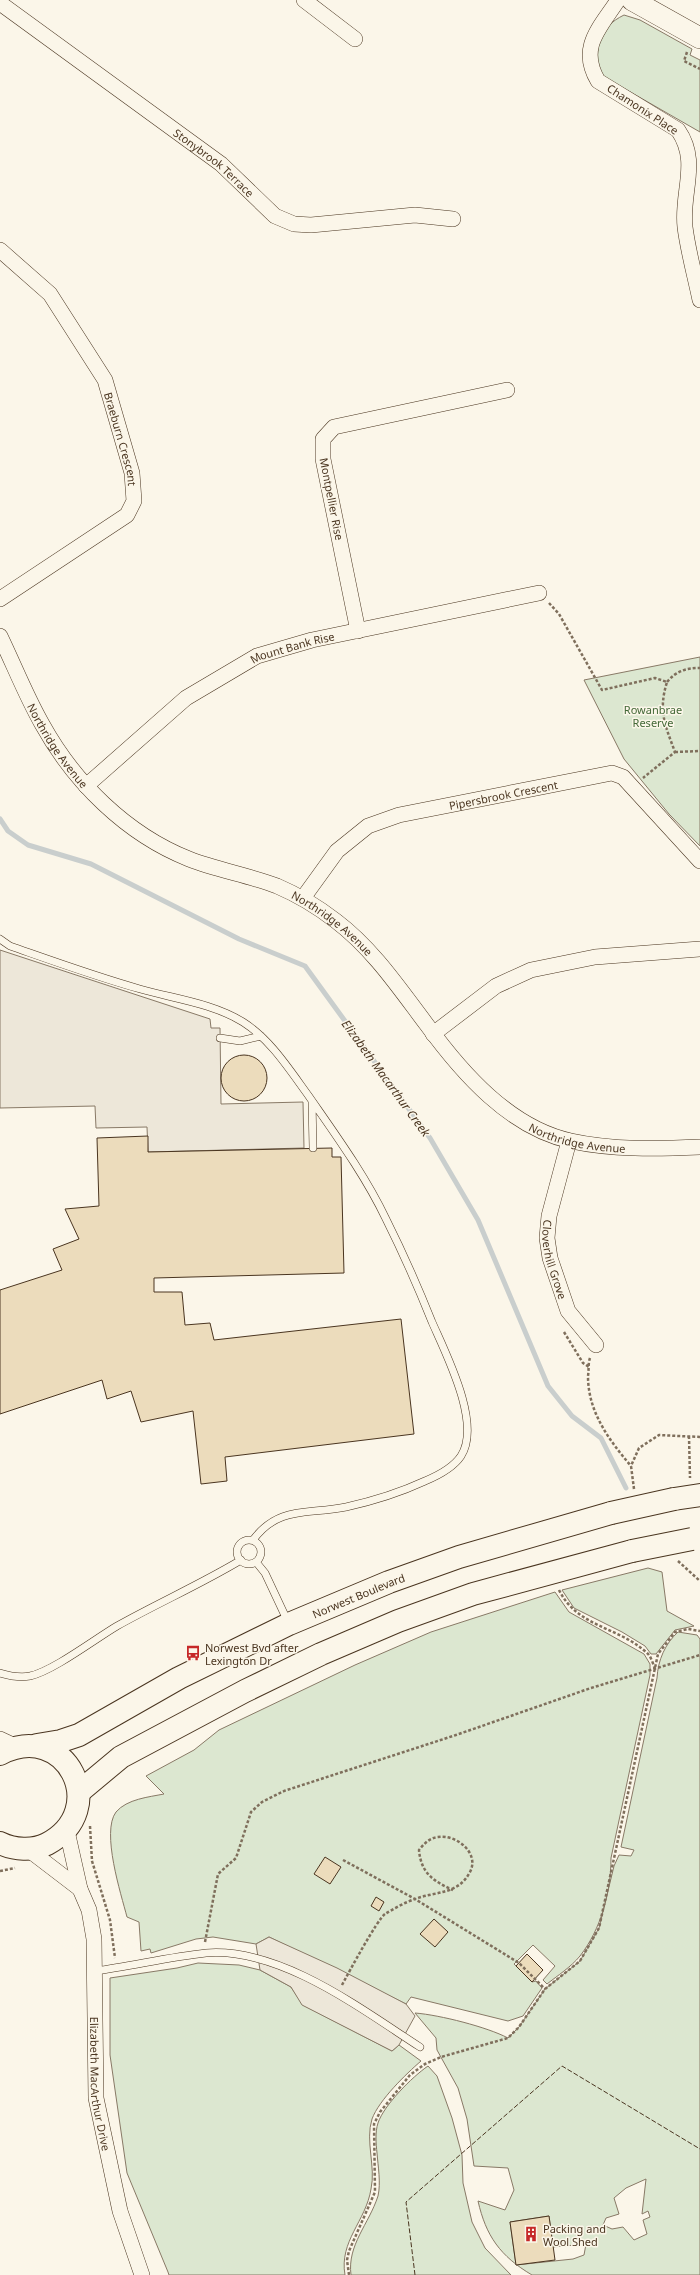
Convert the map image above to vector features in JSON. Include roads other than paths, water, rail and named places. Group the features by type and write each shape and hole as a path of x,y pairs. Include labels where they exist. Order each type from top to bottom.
{"main road":[{"name":"Norwest Boulevard","path":"13,1746 61,1741 79,1735 178,1678 289,1624 388,1582 460,1557 611,1512 688,1497"},
{"path":"79,1792 121,1757 245,1691 321,1654 398,1621 473,1594 632,1551 696,1538"},
{"path":"11,1848 42,1847 67,1831 76,1815 79,1803 77,1782 68,1764 57,1754 13,1746"}],"street":[{"path":"304,0 355,39"},
{"name":"Chamonix Place","path":"618,0 591,41 589,57 591,70 598,80 678,130 687,141 691,167 685,227 700,300"},
{"path":"632,0 700,38"},
{"name":"Stonybrook Terrace","path":"4,7 221,164 275,216 294,224 311,225 415,215 453,219"},
{"name":"Braeburn Crescent","path":"0,250 50,294 105,380 132,473 134,501 126,515 0,598"},
{"name":"Montpellier Rise","path":"358,631 323,459 323,439 334,427 507,390"},
{"name":"Mount Bank Rise","path":"86,786 186,698 257,656 312,640 539,593"},
{"name":"Northridge Avenue","path":"0,636 42,724 66,762 86,786 119,817 148,839 189,859 275,886 303,898 336,921 368,948 458,1066 487,1096 508,1112 529,1124 569,1141 607,1146 700,1147"},
{"name":"Pipersbrook Crescent","path":"303,898 337,851 368,826 399,814 612,773 623,777 700,862"},
{"path":"433,1034 496,986 531,970 595,957 700,949"},
{"name":"Cloverhill Grove","path":"569,1141 549,1216 547,1238 550,1258 568,1311 596,1345"},
{"name":"Elizabeth MacArthur Drive","path":"67,1831 80,1889 92,1924 95,1971 96,2098 120,2211 142,2275"},
{"path":"11,1848 80,1889"}],"lane":[{"path":"0,939 10,946 85,972 142,990 221,1011 244,1022 261,1036 276,1052 312,1101 343,1147 385,1217 410,1269 452,1368 467,1419 467,1442 459,1459 418,1484 366,1503 283,1516 268,1524 253,1540 245,1541 239,1546 238,1554 241,1560 249,1564 256,1562 261,1556 261,1548 253,1540"},
{"path":"220,1038 240,1041 261,1036"},
{"path":"312,1101 313,1148"},
{"path":"0,1673 14,1677 31,1676 48,1668 118,1626 218,1574 241,1560"},
{"path":"256,1562 265,1573 289,1624"},
{"path":"95,1971 204,1954 246,1956 302,1974 336,1993 420,2047"}],"waterway":[{"name":"Elizabeth Macarthur Creek","path":"0,819 8,831 28,845 91,864 239,939 305,966 430,1138 478,1220 548,1386 572,1416 601,1438 626,1488"}],"place":[{"name":"Norwest Bvd after Lexington Dr","path":"193,1653"},
{"name":"Packing and Wool Shed","path":"531,2234"}],"park label":[{"name":"Rowanbrae Reserve","path":"653,715"}]}
